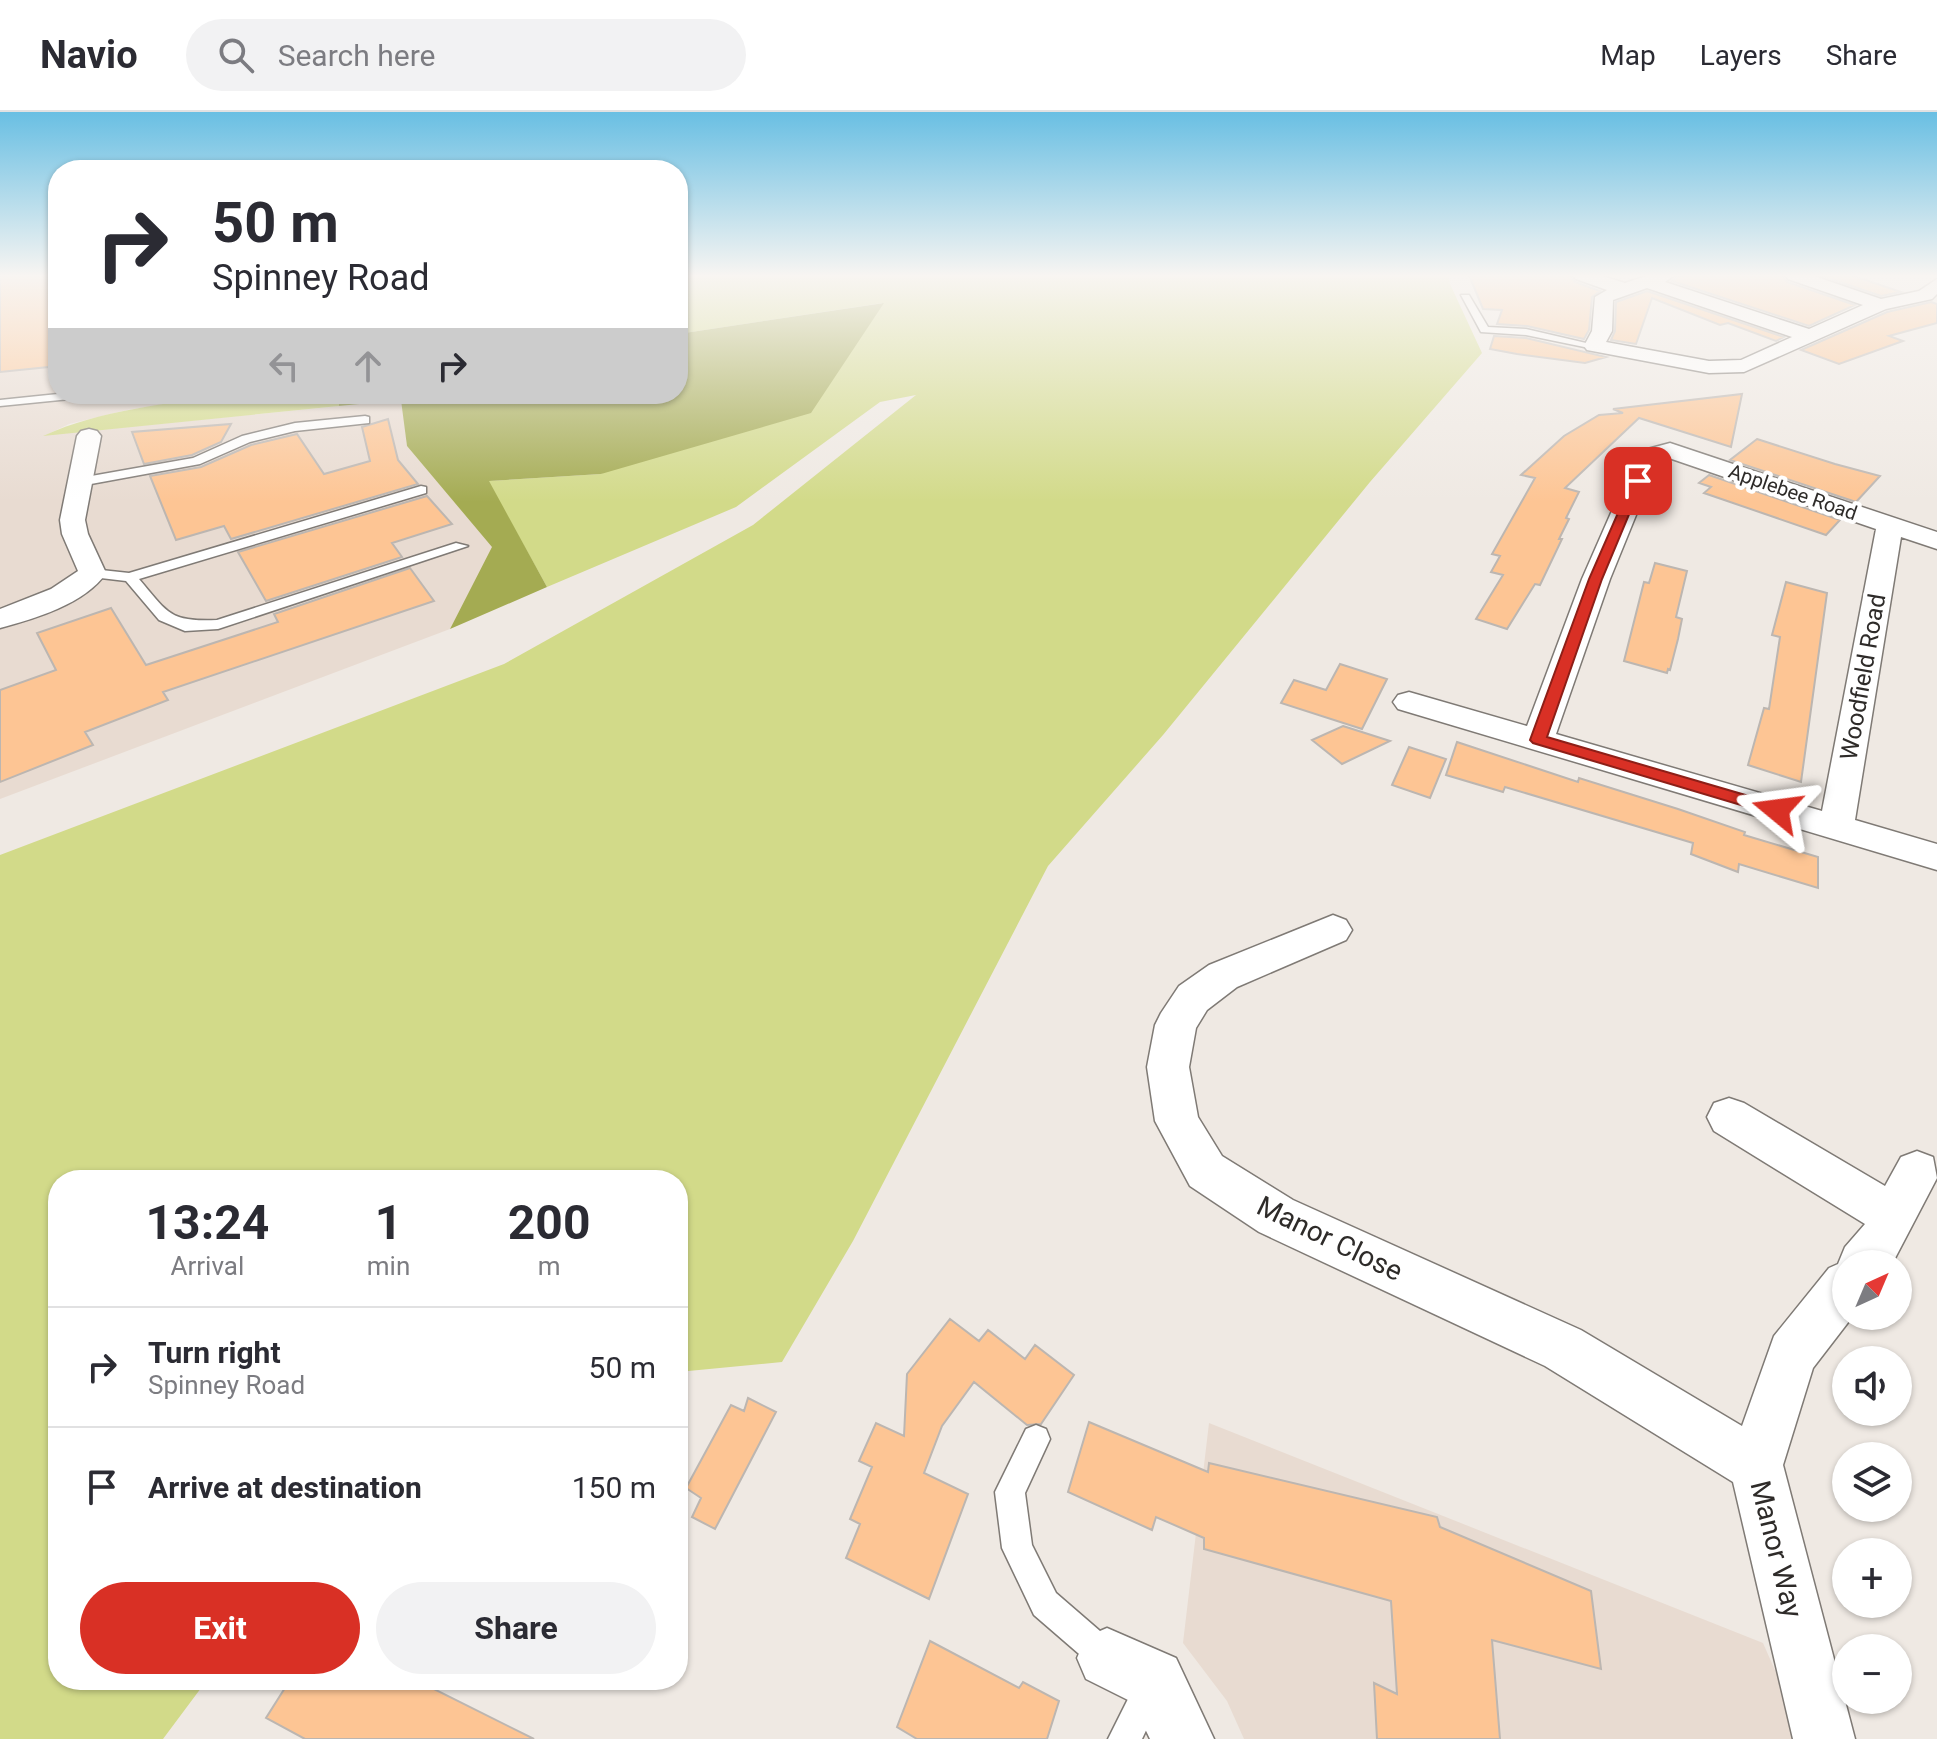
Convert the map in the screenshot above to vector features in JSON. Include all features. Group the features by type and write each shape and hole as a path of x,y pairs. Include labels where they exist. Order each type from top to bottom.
{"street":[{"path":"1621,351 1709,367 1744,366 1777,351"},
{"path":"0,619 80,585 92,573 90,560 77,541 71,524 89,436"},
{"name":"Applebee Road","path":"1538,740 1596,579 1648,456 1670,450 1937,541"},
{"name":"Woodfield Road","path":"1836,828 1890,526"},
{"path":"1409,702 1937,857"},
{"name":"Manor Close","path":"1333,930 1223,976 1193,998 1176,1025 1168,1067 1177,1121 1206,1171 1276,1216 1563,1348 1756,1465"},
{"path":"1729,1117 1894,1216"},
{"path":"1873,1250 1917,1172"},
{"name":"Manor Way","path":"1824,1739 1756,1465 1792,1354 1832,1303"},
{"path":"1130,1669 1183,1739"}],"lane":[{"path":"0,403 48,398"},
{"path":"80,482 196,461 246,439 295,427 365,420"},
{"path":"92,573 130,577 421,490"},
{"path":"130,577 164,617 185,626 218,624 461,546"},
{"path":"1036,1439 1010,1492 1017,1548 1045,1604 1130,1669 1125,1739"}],"shaded area":[{"path":"0,351 48,351 48,404 166,404 69,424 46,435 361,404 402,404 407,446 493,547 450,629 0,799"},
{"path":"1209,1423 1763,1643 1805,1739 1244,1739 1227,1701 1183,1643"}],"green space":[{"path":"688,351 852,351 811,413 601,474 489,481 547,587 450,629 492,547 407,446 402,404 688,404"},
{"path":"804,351 1482,353 1370,482 1163,735 1048,866 853,1241 782,1362 688,1371 688,1170 48,1170 48,1690 200,1690 163,1739 0,1739 0,855 504,664 753,525 916,395 880,402 736,507 547,587 488,481 601,474"},
{"path":"160,405 339,406 43,436 88,419"}],"building":[{"path":"0,351 48,351 48,367 0,372"},
{"path":"1500,351 1580,351 1606,357 1585,363"},
{"path":"1804,351 1875,351 1839,364"},
{"path":"1742,394 1731,447 1639,418 1565,488 1579,492 1566,518 1569,519 1559,539 1562,539 1540,585 1535,584 1507,629 1476,619 1503,575 1491,572 1500,556 1492,554 1535,478 1521,475 1564,436 1599,415 1623,413 1613,409"},
{"path":"388,419 398,460 418,484 231,539 224,526 176,540 150,476 201,467 251,445 297,434 324,474 370,461 362,427"},
{"path":"231,424 221,442 192,455 144,464 132,432"},
{"path":"1757,439 1880,476 1856,502 1730,460"},
{"path":"1709,475 1840,520 1826,535 1704,493 1711,487 1699,483"},
{"path":"427,496 452,524 392,543 402,557 266,601 238,552"},
{"path":"1655,563 1687,571 1676,617 1682,619 1667,673 1624,661 1644,582 1649,583"},
{"path":"410,568 434,601 163,692 168,700 85,732 93,745 0,782 0,690 56,670 37,633 111,608 146,665 278,622 274,614"},
{"path":"1786,582 1827,593 1801,782 1748,765 1764,708 1769,709 1780,637 1772,635"},
{"path":"1340,664 1387,679 1362,729 1281,703 1294,680 1326,690"},
{"path":"1343,726 1390,741 1342,764 1312,740"},
{"path":"1457,742 1578,782 1579,778 1678,809 1745,832 1744,835 1818,857 1818,888 1739,864 1738,872 1691,854 1693,843 1505,787 1503,792 1446,775"},
{"path":"1409,747 1446,759 1430,798 1392,785"},
{"path":"950,1319 979,1341 988,1330 1025,1359 1035,1345 1074,1375 1041,1424 1027,1425 974,1382 942,1426 924,1473 968,1494 929,1599 846,1558 860,1524 850,1519 872,1467 859,1461 876,1423 904,1436 907,1374"},
{"path":"748,1398 776,1412 715,1529 692,1517 701,1498 688,1489 688,1484 731,1405 744,1411"},
{"path":"1089,1422 1208,1472 1209,1463 1437,1517 1440,1527 1591,1591 1601,1669 1492,1640 1500,1739 1377,1739 1374,1683 1397,1694 1391,1601 1204,1549 1204,1538 1156,1517 1152,1530 1068,1492"},
{"path":"930,1641 1019,1688 1023,1682 1059,1701 1047,1739 917,1739 897,1727"},
{"path":"284,1690 436,1690 534,1739 305,1739 266,1718"}],"route":[{"path":"1638,481 1596,579 1538,740 1777,810"}]}
